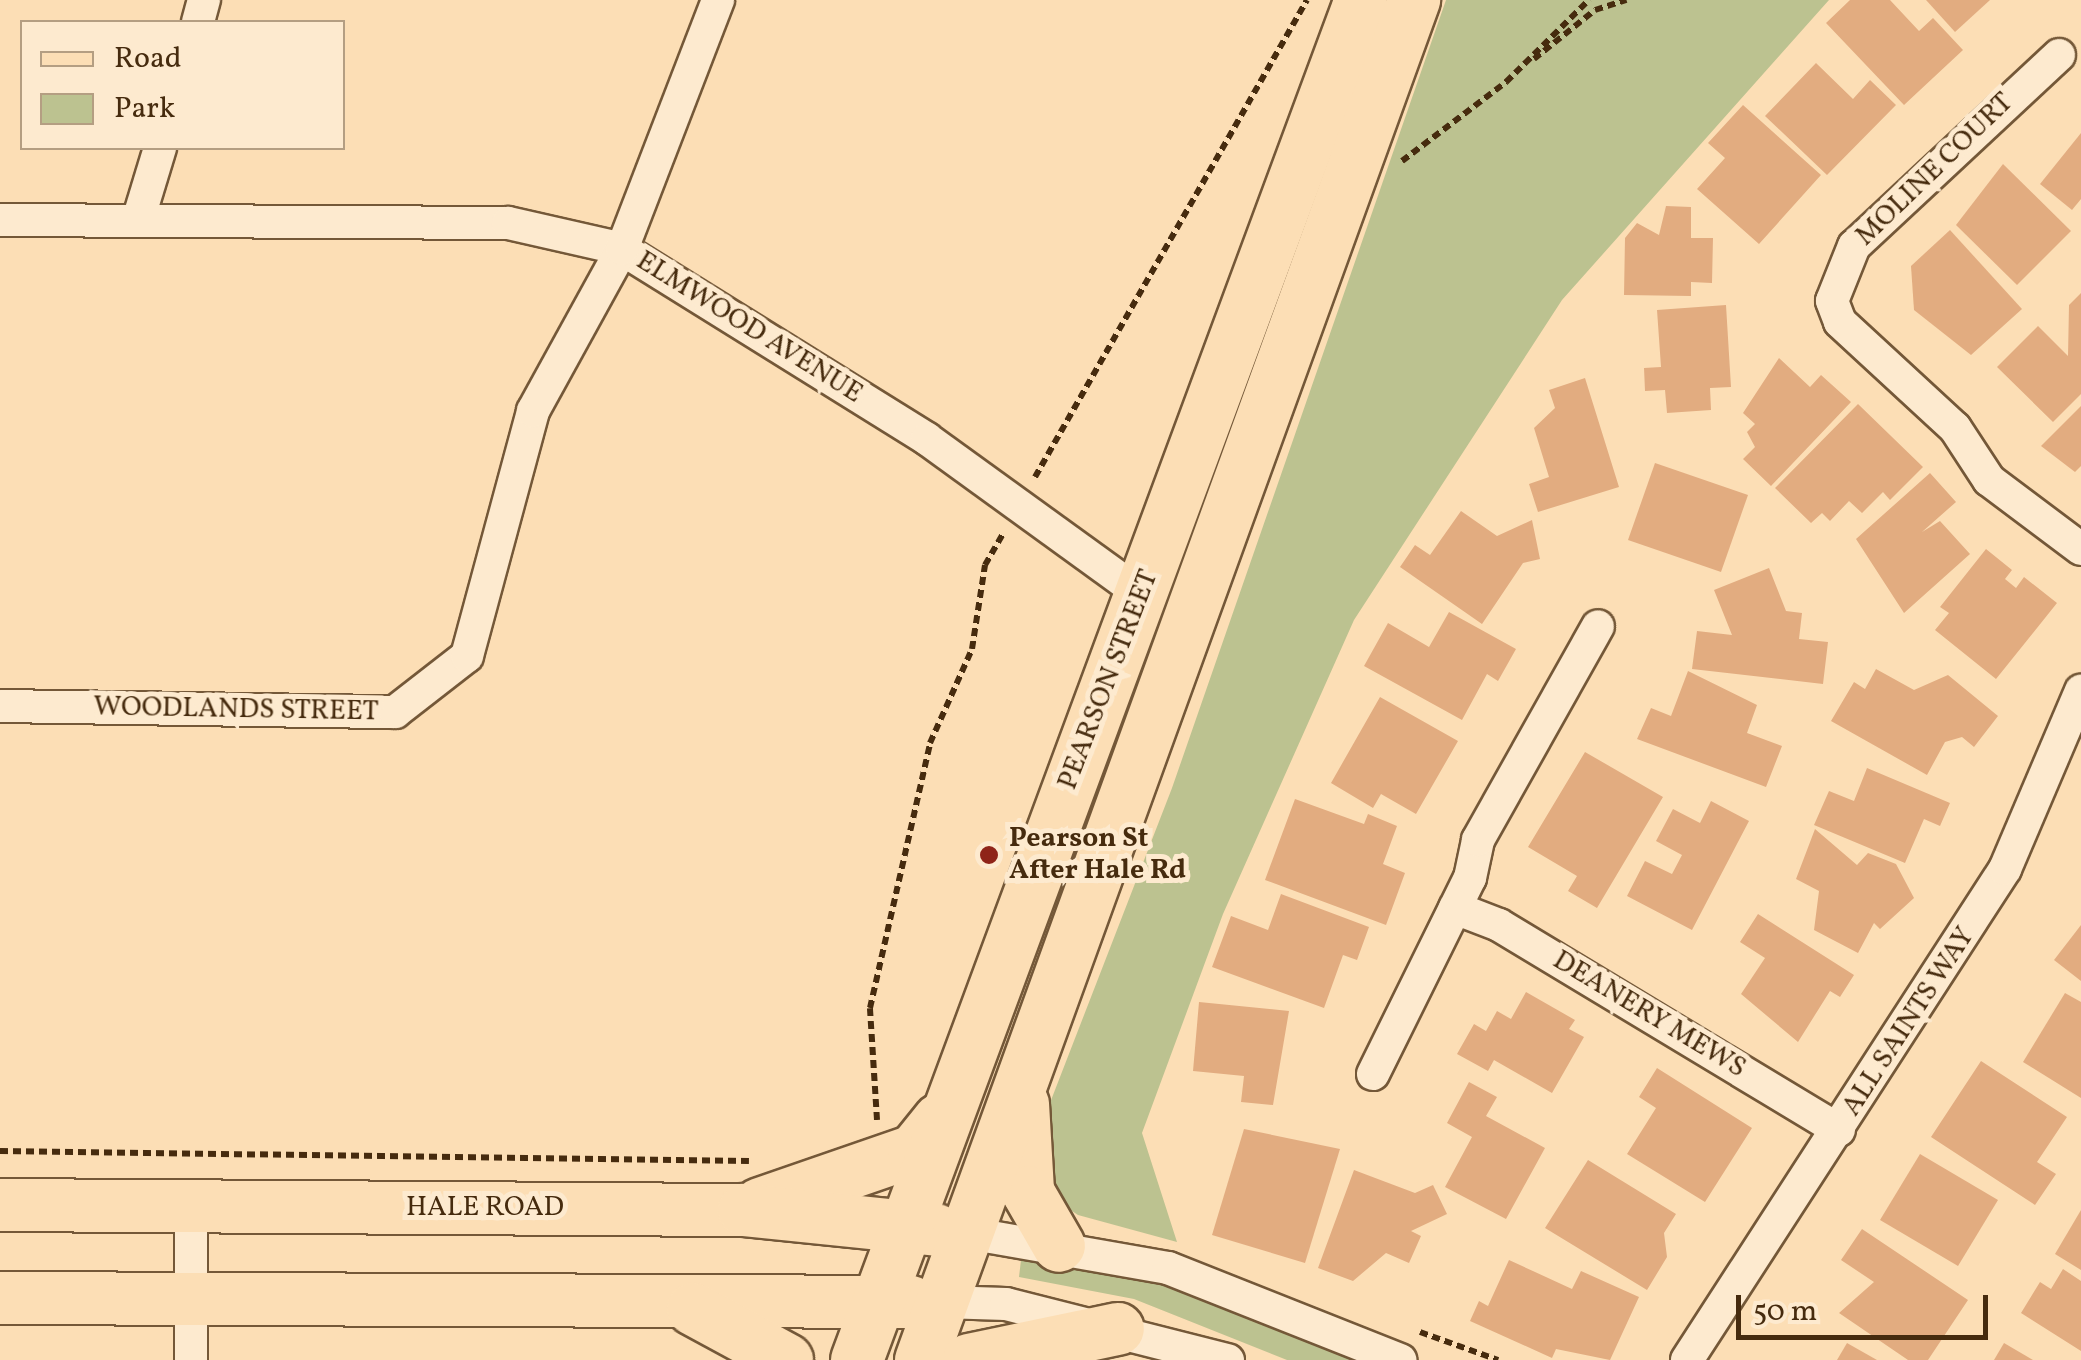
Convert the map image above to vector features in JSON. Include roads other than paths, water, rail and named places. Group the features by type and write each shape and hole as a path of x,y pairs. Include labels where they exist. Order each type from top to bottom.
{"main road":[{"name":"PEARSON STREET","path":"857,1360 940,1120 1141,594 1361,0"},
{"name":"PEARSON STREET","path":"921,1360 1414,0"},
{"path":"1022,1083 1028,1192 1059,1246"},
{"path":"752,1186 874,1164 914,1151 940,1120"},
{"name":"HALE ROAD","path":"0,1205 191,1206 752,1186 903,1226 968,1234"},
{"path":"0,1298 942,1302"},
{"path":"665,1298 733,1324 787,1360"},
{"path":"970,1360 1118,1329"}],"street":[{"name":"WOODLANDS STREET","path":"0,706 395,712 467,656 534,411 622,250 718,0"},
{"name":"MOLINE COURT","path":"2060,56 1854,246 1832,301 1840,322 1955,428 1989,480 2081,549"},
{"path":"139,218 159,150"},
{"name":"ELMWOOD AVENUE","path":"0,220 508,223 622,250 1019,506 1141,594"},
{"path":"1373,1074 1455,908 1499,799 1598,626"},
{"name":"ALL SAINTS WAY","path":"1697,1352 2005,870 2081,692"},
{"name":"DEANERY MEWS","path":"1455,908 1500,924 1839,1130"},
{"path":"190,1360 191,1206"},
{"path":"968,1234 1059,1246 1168,1268 1400,1360"},
{"path":"942,1302 1006,1304 1118,1329 1228,1360"}],"place":[{"name":"Pearson St After Hale Rd","path":"989,855"}]}
